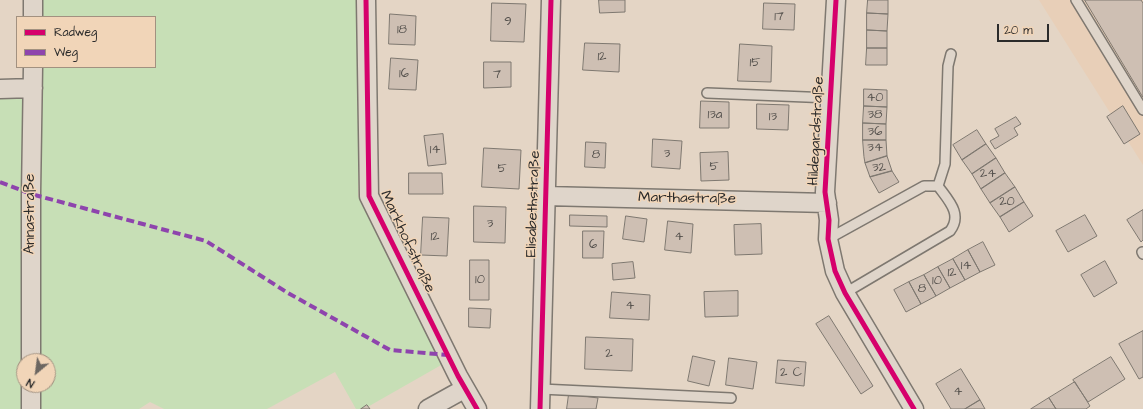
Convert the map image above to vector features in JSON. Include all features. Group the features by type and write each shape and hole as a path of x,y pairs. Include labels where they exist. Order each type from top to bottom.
{"street":[{"path":"33,0 33,16"},
{"name":"Markhofstraße","path":"366,0 370,196 464,389 477,409"},
{"name":"Elisabethstraße","path":"540,409 551,0"},
{"name":"Hildegardstraße","path":"836,0 825,192 829,220 828,239 835,271 845,293 914,409"},
{"name":"Annastraße","path":"31,353 33,68"},
{"path":"0,89 33,88"},
{"name":"Marthastraße","path":"546,196 827,203"},
{"path":"428,409 464,389"},
{"path":"31,393 32,409"}],"lane":[{"path":"1076,0 1143,110"},
{"path":"938,186 945,164 948,66 951,54"},
{"path":"707,93 831,98"},
{"path":"828,239 917,189 924,186 938,186"},
{"path":"845,293 950,231 955,225 956,214 938,186"},
{"path":"541,389 731,398"}],"shaded area":[{"path":"1039,0 1143,0 1143,165"}],"green space":[{"path":"33,0 363,0 358,196 443,364 364,409 356,409 335,372 267,409 164,409 150,402 139,409 0,409 0,89 32,88 33,68 156,68 156,16 33,16"}],"building":[{"path":"599,0 625,0 625,12 600,13"},
{"path":"868,0 888,0 888,14 867,13"},
{"path":"1085,0 1141,0 1143,3 1143,97"},
{"path":"492,3 526,4 524,42 491,41"},
{"path":"764,3 795,4 794,30 763,29"},
{"path":"867,13 888,14 887,31 867,30"},
{"path":"390,14 416,16 415,45 389,44"},
{"path":"867,30 887,31 887,48 867,48"},
{"path":"585,43 620,44 619,72 583,70"},
{"path":"740,44 772,46 771,82 738,81"},
{"path":"867,48 887,48 887,65 866,65"},
{"path":"391,58 418,60 416,90 389,89"},
{"path":"484,62 511,62 511,87 484,88"},
{"path":"864,89 887,90 887,107 864,106"},
{"path":"701,101 729,102 729,128 700,128"},
{"path":"757,104 789,105 788,130 757,129"},
{"path":"864,106 887,107 886,124 863,123"},
{"path":"1123,106 1140,134 1124,144 1107,117"},
{"path":"1016,117 1021,124 1014,128 1018,135 995,149 990,141 999,136 995,129"},
{"path":"863,123 886,124 886,140 863,140"},
{"path":"977,130 986,144 962,160 953,145"},
{"path":"443,134 446,164 428,166 424,136"},
{"path":"653,139 682,141 680,169 652,167"},
{"path":"863,140 886,140 887,156 865,163"},
{"path":"586,142 606,143 605,168 585,167"},
{"path":"986,144 996,158 972,174 962,160"},
{"path":"484,148 521,150 519,189 482,187"},
{"path":"728,152 729,180 701,181 700,153"},
{"path":"887,156 892,171 870,177 865,163"},
{"path":"996,158 1005,173 981,189 972,174"},
{"path":"892,171 899,182 879,193 870,177"},
{"path":"409,173 442,173 443,194 409,194"},
{"path":"1005,173 1015,187 990,203 981,189"},
{"path":"1015,187 1024,202 1000,217 990,203"},
{"path":"1024,202 1033,216 1009,232 1000,217"},
{"path":"474,206 506,207 505,243 474,242"},
{"path":"1143,210 1143,240 1141,242 1127,220"},
{"path":"570,215 607,216 607,227 570,226"},
{"path":"1085,215 1097,236 1068,252 1056,231"},
{"path":"626,216 647,219 644,242 623,239"},
{"path":"423,217 449,218 447,256 421,255"},
{"path":"668,221 693,224 691,253 665,250"},
{"path":"761,224 762,254 735,255 734,225"},
{"path":"583,231 604,231 603,258 583,258"},
{"path":"983,242 995,265 980,272 968,250"},
{"path":"968,250 980,272 965,280 953,259"},
{"path":"953,259 965,280 950,288 938,267"},
{"path":"470,260 489,260 489,300 470,300"},
{"path":"1105,261 1117,283 1094,297 1081,275"},
{"path":"633,262 635,278 613,280 612,264"},
{"path":"938,267 950,288 936,296 924,275"},
{"path":"924,275 936,296 921,304 909,282"},
{"path":"909,282 921,304 906,312 894,290"},
{"path":"738,291 738,316 705,317 704,292"},
{"path":"612,292 650,295 649,320 610,318"},
{"path":"469,308 491,309 490,328 469,327"},
{"path":"829,316 873,386 861,394 816,324"},
{"path":"1143,331 1143,377 1139,379 1119,344"},
{"path":"586,337 633,339 632,371 585,369"},
{"path":"693,356 715,361 709,386 688,381"},
{"path":"1111,357 1125,379 1088,402 1073,380"},
{"path":"729,358 757,362 753,389 726,385"},
{"path":"778,360 806,362 804,386 776,383"},
{"path":"961,369 980,400 965,409 951,409 936,384"},
{"path":"1075,382 1090,406 1086,409 1056,409 1049,398"},
{"path":"569,394 598,398 596,409 567,409"},
{"path":"1049,398 1056,409 1031,409"},
{"path":"980,400 985,409 965,409"},
{"path":"367,405 370,409 361,409"}],"marked path":[{"path":"0,182 31,194 206,241 288,293 390,350 448,355"}],"cycle path":[{"path":"366,0 369,196 458,376 477,409"},
{"path":"540,409 551,0"},
{"path":"836,0 825,192 829,220 828,239 835,271 845,293 914,409"}]}
